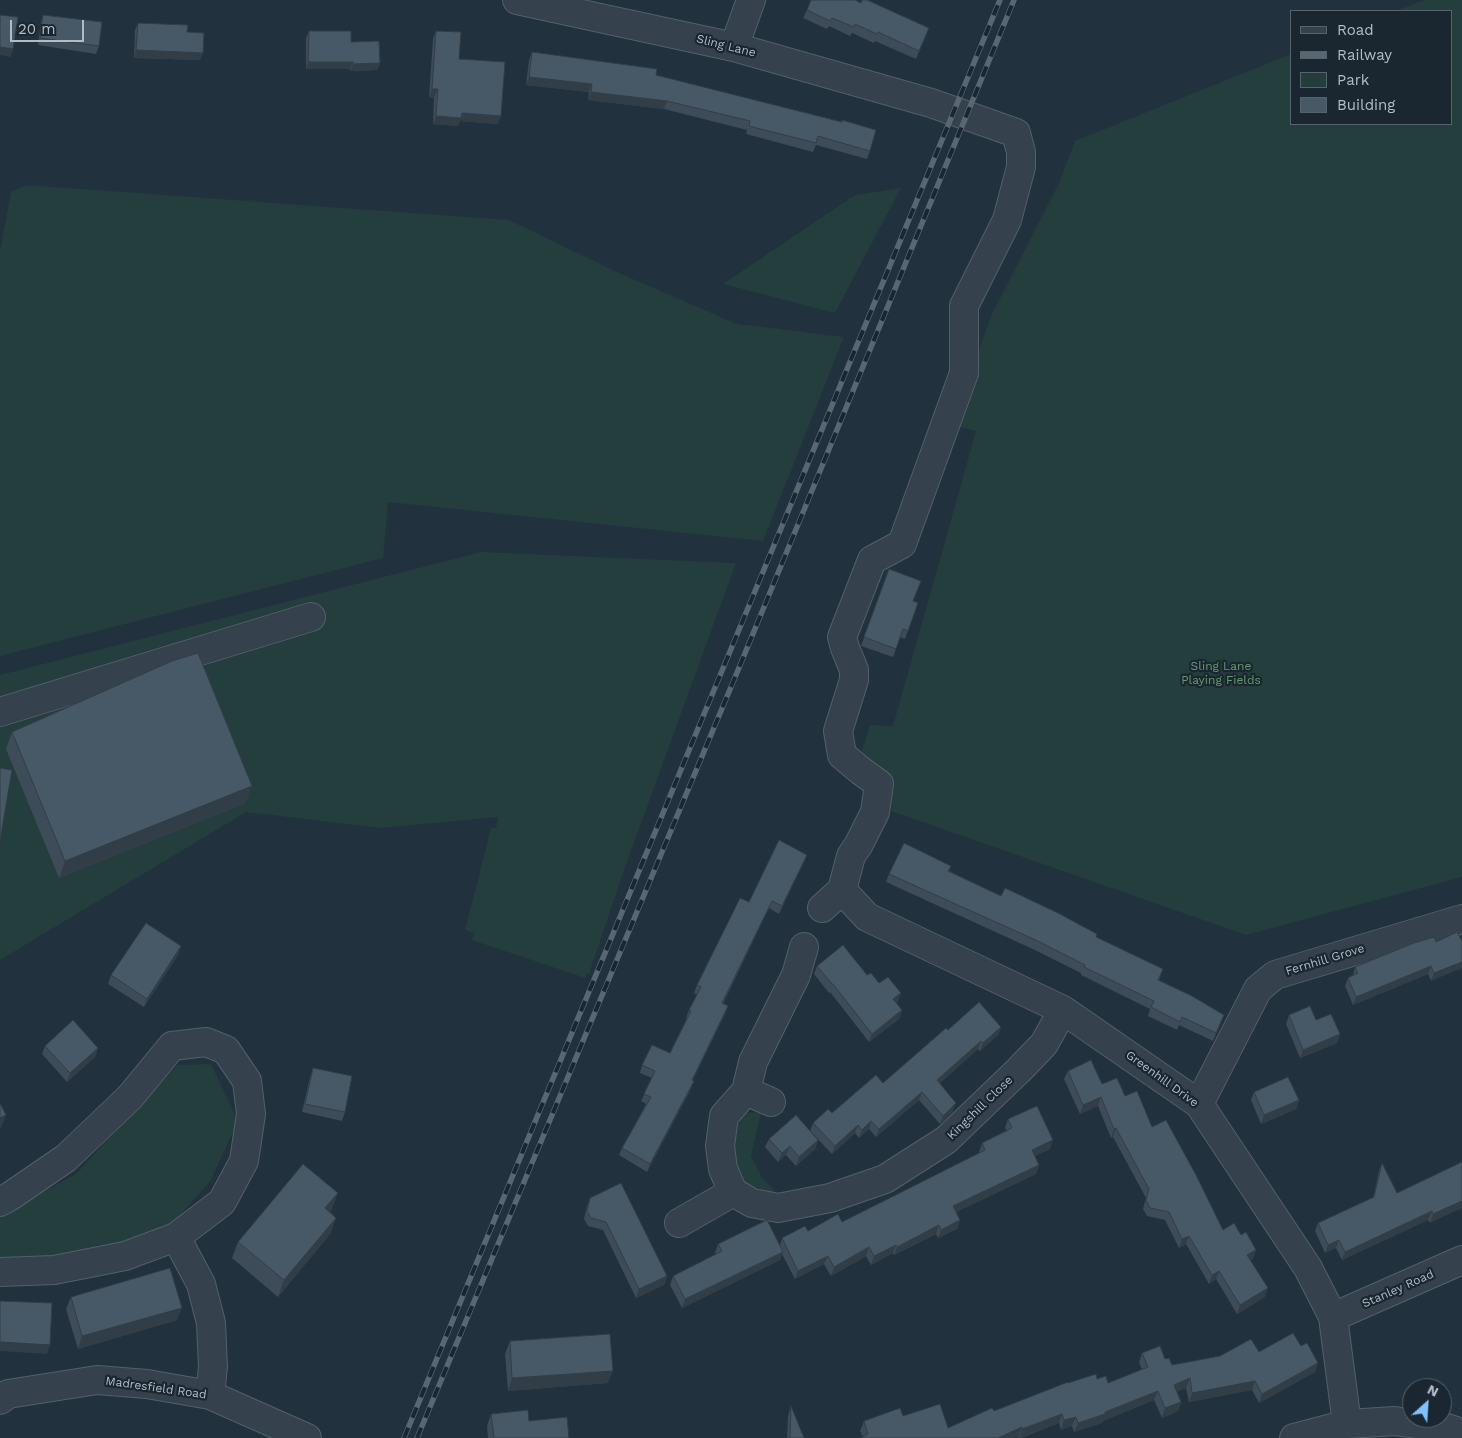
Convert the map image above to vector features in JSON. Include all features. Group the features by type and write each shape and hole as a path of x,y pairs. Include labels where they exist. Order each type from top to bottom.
{"street":[{"name":"Sling Lane","path":"517,0 734,47 932,103 1016,133 1020,144 1021,167 1007,220 964,306 964,373 902,544 872,560 842,637 854,670 854,680 838,731 842,755 878,784 875,812 851,856 842,890"},
{"path":"734,47 751,0"},
{"path":"0,712 311,617"},
{"path":"822,908 842,890"},
{"name":"Greenhill Drive","path":"842,890 867,917 1063,1010 1199,1104 1308,1268 1334,1317 1347,1424"},
{"name":"Fernhill Grove","path":"1199,1104 1258,989 1276,975 1462,919"},
{"path":"679,1223 733,1192 723,1169 720,1146 724,1116 746,1091 753,1062 796,975 804,947"},
{"name":"Kingshill Close","path":"733,1192 752,1204 778,1208 830,1198 885,1179 946,1140 1044,1044 1063,1010"},
{"path":"0,1202 9,1198 66,1158 130,1097 172,1046 206,1042 226,1050 247,1081 251,1114 244,1161 222,1202 176,1237 125,1256 54,1270 0,1272"},
{"path":"746,1091 771,1102"},
{"path":"176,1237 202,1284 212,1323 213,1367 210,1395"},
{"name":"Stanley Road","path":"1334,1317 1462,1260"},
{"name":"Madresfield Road","path":"0,1400 8,1394 97,1380 147,1384 210,1395 307,1438"},
{"path":"1294,1438 1347,1424 1395,1421 1447,1428 1462,1433"}],"green space":[{"name":"Sling Lane Playing Fields","path":"1424,0 1462,0 1462,877 1246,935 891,811 892,778 875,772 860,757 870,725 893,726 976,431 952,425 991,316 1059,183 1075,141 1290,54 1290,125 1452,125 1452,10 1399,10"},
{"path":"27,185 509,220 619,273 737,324 844,337 763,541 388,502 383,558 0,656 0,251 11,192"},
{"path":"901,188 835,313 723,284 855,195"},
{"path":"481,552 736,563 624,870 589,974 587,973 585,978 472,940 474,933 465,930 491,828 496,828 498,817 380,828 246,812 0,960 0,675"},
{"path":"211,1064 238,1121 211,1180 169,1228 93,1253 0,1262 0,1216 76,1174 177,1065"},
{"path":"761,1112 751,1156 763,1179 776,1192 772,1193 749,1185 740,1178 734,1148 737,1126 744,1113"}],"building":[{"path":"811,0 855,0 861,3 862,0 867,0 929,28 919,51 878,32 877,34 855,24 854,27 832,18 830,21 807,10"},
{"path":"0,15 18,17 13,49 0,47"},
{"path":"43,15 102,22 99,46 40,38"},
{"path":"138,23 188,25 187,32 204,33 203,53 136,50"},
{"path":"309,31 351,31 351,42 379,41 380,63 308,62"},
{"path":"436,31 461,32 459,59 505,62 501,116 462,113 461,118 436,116 438,89 432,89"},
{"path":"532,52 657,69 656,75 876,130 870,151 818,136 816,143 749,126 750,121 667,101 591,92 592,84 529,77"},
{"path":"889,569 921,581 913,601 918,603 908,631 903,629 896,649 864,637"},
{"path":"198,653 252,786 65,861 12,732 172,661"},
{"path":"0,768 12,770 0,841"},
{"path":"779,840 807,855 782,906 772,901 722,1003 728,1006 692,1080 694,1081 650,1164 622,1148 651,1097 644,1094 655,1071 642,1065 652,1045 670,1053 701,987 697,985 740,898 749,902"},
{"path":"904,843 951,866 948,871 1001,896 1005,888 1097,934 1096,937 1163,969 1158,980 1192,996 1224,1015 1216,1033 1182,1017 1180,1022 1151,1007 1154,1001 1084,967 1085,965 1040,942 889,874"},
{"path":"146,923 181,946 147,999 111,975"},
{"path":"1457,932 1462,941 1462,962 1434,973 1431,966 1356,997 1348,978 1358,973 1355,967 1414,943 1434,937 1436,942"},
{"path":"843,945 867,975 871,973 879,983 888,977 901,993 893,999 902,1010 872,1034 817,966"},
{"path":"979,1002 1001,1027 983,1043 981,1041 937,1080 956,1103 943,1116 922,1092 879,1129 871,1121 862,1130 858,1125 835,1146 813,1123 828,1109 832,1113 876,1075 883,1083"},
{"path":"1310,1006 1316,1020 1331,1014 1340,1034 1303,1050 1289,1015"},
{"path":"73,1020 98,1048 70,1073 45,1046"},
{"path":"1091,1060 1102,1084 1117,1078 1125,1096 1137,1091 1152,1127 1166,1120 1223,1230 1234,1223 1241,1235 1246,1232 1256,1250 1247,1255 1268,1288 1240,1305 1219,1271 1212,1275 1189,1236 1182,1239 1169,1212 1150,1208 1146,1200 1149,1189 1116,1128 1114,1129 1101,1097 1083,1105 1068,1071"},
{"path":"313,1068 352,1076 345,1112 305,1104"},
{"path":"1288,1077 1299,1100 1264,1115 1254,1092"},
{"path":"0,1103 6,1115 0,1118"},
{"path":"1037,1106 1053,1140 1032,1150 1039,1165 953,1206 960,1220 941,1230 939,1225 897,1247 896,1245 874,1256 869,1247 834,1267 828,1256 798,1271 782,1238 805,1226 808,1231 838,1214 842,1222 985,1150 982,1143 1012,1128 1008,1119"},
{"path":"796,1115 818,1140 799,1157 790,1146 782,1153 769,1139"},
{"path":"1462,1162 1462,1201 1433,1214 1432,1211 1345,1252 1339,1240 1328,1245 1318,1223 1374,1197 1382,1163 1397,1193"},
{"path":"303,1164 338,1193 325,1208 336,1218 284,1280 238,1242"},
{"path":"621,1183 667,1276 639,1289 606,1222 591,1218 587,1211 590,1198"},
{"path":"767,1220 783,1252 685,1299 673,1276 722,1251 718,1244"},
{"path":"170,1268 182,1308 82,1336 71,1297"},
{"path":"0,1301 52,1303 50,1345 0,1342"},
{"path":"1293,1333 1301,1346 1307,1343 1318,1363 1262,1394 1255,1381 1192,1393 1190,1378 1174,1385 1181,1402 1165,1408 1158,1391 1105,1412 1105,1414 1078,1423 1076,1417 1064,1420 1062,1414 1022,1429 1022,1427 998,1438 860,1438 868,1434 864,1421 900,1408 903,1416 940,1404 948,1428 992,1408 994,1411 1068,1382 1096,1374 1097,1379 1106,1376 1108,1383 1148,1367 1142,1353 1160,1346 1165,1359 1169,1358 1172,1365 1220,1356 1251,1339 1259,1352"},
{"path":"610,1334 613,1371 512,1378 510,1341"},
{"path":"791,1406 804,1438 790,1438"},
{"path":"528,1410 529,1421 567,1417 569,1438 494,1438 491,1414"}],"railway":[{"path":"404,1438 1000,0"},
{"path":"417,1438 736,675 1014,0"}]}
